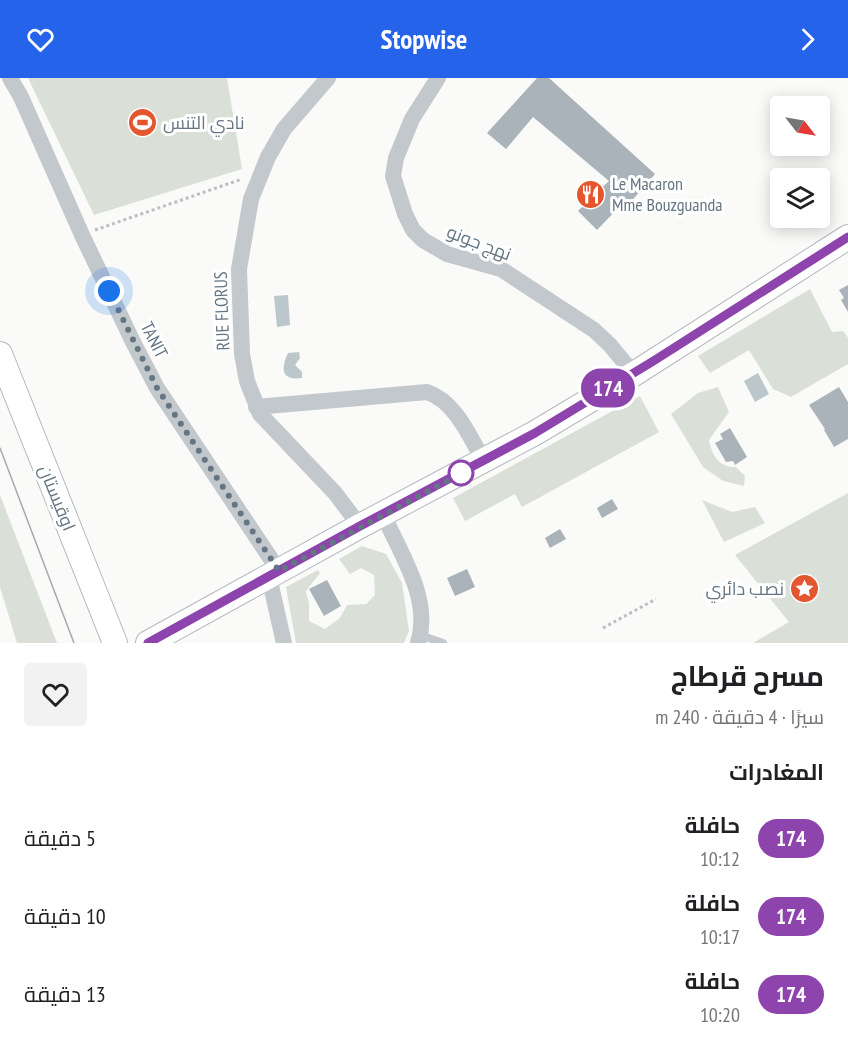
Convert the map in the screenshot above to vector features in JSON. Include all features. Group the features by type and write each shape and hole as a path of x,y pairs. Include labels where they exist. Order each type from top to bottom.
{"main road":[{"path":"148,643 535,433 848,237"},
{"name":"اوقيستان","path":"0,354 115,643"}],"street":[{"name":"TANIT","path":"10,78 53,166 82,235 157,388 274,574"},
{"name":"RUE FLORUS","path":"328,78 284,129 261,173 251,199 239,269 242,354 247,381 260,414 335,493 360,526"},
{"name":"نهج جونو","path":"438,78 412,119 396,158 393,176 405,214 413,230 423,240 447,254 501,269 594,330 633,373"},
{"path":"256,408 427,392 443,398 484,461"},
{"path":"383,514 410,572 416,591 422,614 419,639"},
{"path":"274,574 284,643"}],"lane":[{"path":"419,639 442,643"}],"path":[{"path":"82,235 261,173"},
{"path":"603,628 656,599"}],"shaded area":[{"name":"نادي التنس","path":"28,78 227,78 242,169 94,215"},
{"path":"810,289 832,332 843,331 848,338 848,364 791,397 773,389 749,350 710,373 698,356"},
{"path":"288,295 290,325 277,327 274,296"},
{"path":"299,352 300,358 295,365 302,372 302,378 290,378 284,373 285,359 288,353"},
{"path":"758,373 769,394 755,402 744,381"},
{"path":"718,387 729,412 709,440 710,446 717,460 730,467 736,467 745,476 744,486 723,481 703,467 671,414 698,393"},
{"path":"640,396 659,432 522,507 515,494 465,521 453,498"},
{"name":"نصب دائري","path":"848,493 848,643 753,643 789,622 735,555"},
{"path":"0,495 57,643 17,643 0,587"},
{"path":"702,500 732,512 755,507 765,523 724,542"},
{"path":"362,546 386,554 402,583 409,631 404,643 296,643 286,587 318,570 320,573 306,591 309,621 325,629 340,618 347,605 366,604 375,595 374,575 361,568 350,574 339,559"}],"building":[{"path":"537,78 549,78 655,174 629,204 625,201 597,230 578,211 609,181 533,117 506,149 487,133"},
{"path":"848,285 848,312 841,300 844,298 839,290"},
{"path":"839,387 848,402 848,439 834,447 809,405"},
{"path":"730,428 747,457 735,465 733,461 726,462 715,443 723,439 720,434"},
{"path":"612,499 618,509 602,518 597,508"},
{"path":"560,529 566,539 550,548 545,538"},
{"path":"467,569 475,587 455,596 447,578"},
{"path":"327,580 341,606 324,616 309,589"}],"tram line":[{"path":"0,448 74,643"}],"bus line":[{"name":"174","path":"148,643 535,433 655,360 848,237"}],"place":[{"name":"نادي التنس","path":"142,123"},
{"name":"Le Macaron Mme Bouzguanda","path":"591,194"},
{"name":"نصب دائري","path":"805,589"}],"route":[{"path":"109,291 157,388 279,571 464,472 461,473"}]}
